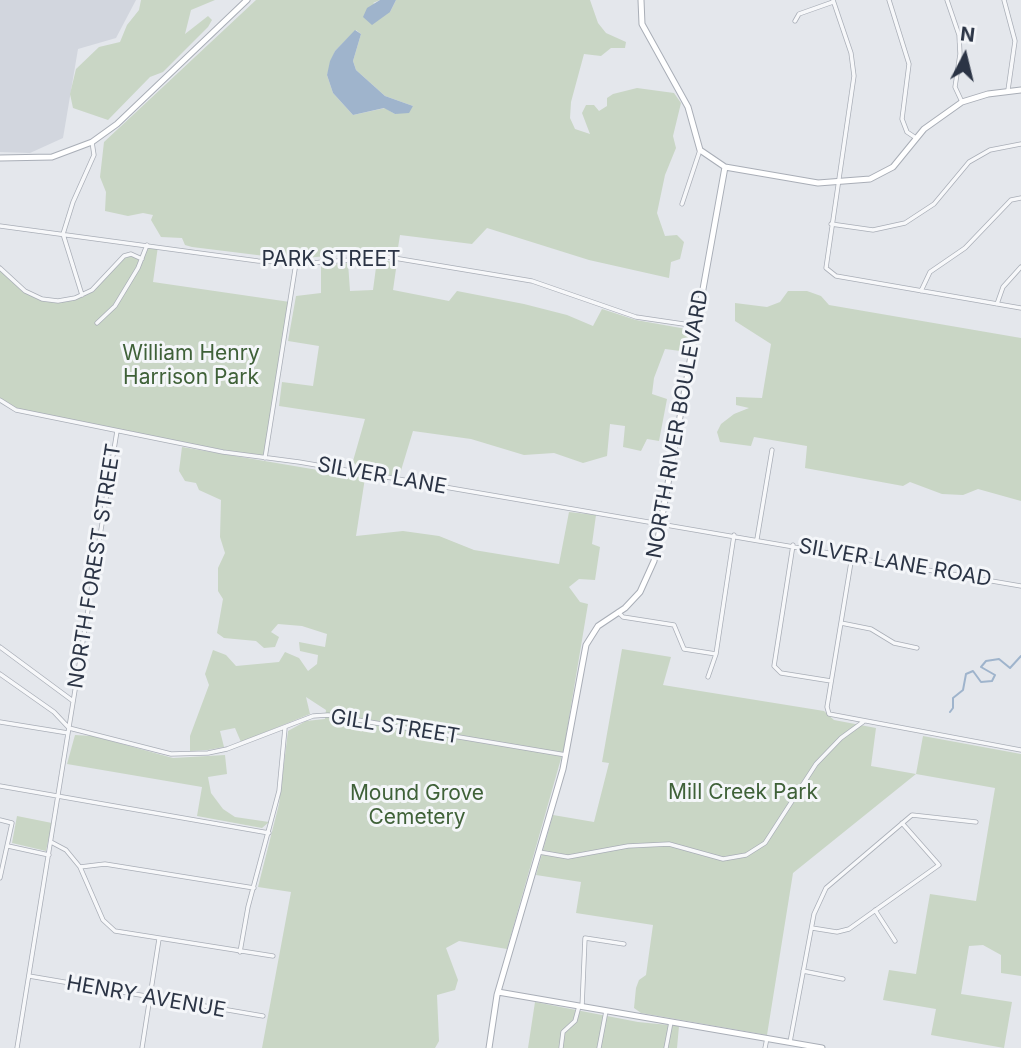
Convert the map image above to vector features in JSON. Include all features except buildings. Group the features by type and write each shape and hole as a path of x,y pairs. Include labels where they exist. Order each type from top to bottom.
{"main road":[{"path":"0,158 52,157 92,142 117,124 247,0"},
{"path":"641,0 642,24 688,107 700,150 725,167 818,183 870,179 885,173 899,161 933,121 962,102 1008,90 1021,90"},
{"name":"NORTH RIVER BOULEVARD","path":"489,1048 498,992 566,755 586,645 597,626 632,601 646,582 654,561 725,167"},
{"path":"498,992 822,1048"}],"street":[{"path":"889,0 909,64 902,119 907,132 916,138"},
{"path":"947,0 959,35 960,54 955,87 962,102"},
{"path":"1004,0 1015,41 1008,90"},
{"path":"795,21 799,14 833,1 851,53 855,76 825,261 831,273 1021,308"},
{"path":"82,295 63,234 68,214 94,155 92,142"},
{"path":"831,224 873,230 905,223 934,204 969,162 990,149 1021,144"},
{"path":"682,204 700,150"},
{"path":"921,290 930,272 965,248 1011,200 1021,198"},
{"name":"PARK STREET","path":"0,226 258,261 296,263 373,256 398,258 532,281 636,317 697,326"},
{"path":"97,323 115,306 147,245"},
{"path":"0,268 25,291 42,299 66,300 82,295 99,284 124,256 131,254 142,259"},
{"path":"265,458 296,263"},
{"path":"997,304 1003,287 1021,267"},
{"name":"SILVER LANE","path":"0,400 16,410 117,431 768,541"},
{"name":"NORTH FOREST STREET","path":"69,731 117,431"},
{"path":"757,539 772,450"},
{"path":"708,677 716,654 734,535"},
{"name":"SILVER LANE ROAD","path":"768,541 1021,586"},
{"path":"793,545 774,666 781,673 831,681"},
{"path":"852,556 831,681 829,713 863,722 1021,750"},
{"path":"618,612 623,617 674,625 684,649 716,654"},
{"path":"841,623 871,629 894,643 917,648"},
{"path":"0,648 74,701"},
{"path":"0,674 54,712 69,731 17,1048"},
{"name":"GILL STREET","path":"0,722 69,731 83,730 152,751 189,755 227,749 313,716 328,715 566,755"},
{"path":"539,852 568,857 628,846 669,844 723,859 746,855 765,843 816,764 841,738 863,722"},
{"path":"240,952 281,781 285,728"},
{"path":"0,786 269,833"},
{"path":"789,1042 816,905 826,888 902,823 918,813 976,822"},
{"path":"0,820 12,823 0,878"},
{"path":"812,928 844,931 939,865 902,823"},
{"path":"51,842 66,850 80,867 107,926 115,931 273,956"},
{"path":"8,846 49,855"},
{"path":"80,867 105,864 254,888"},
{"path":"875,910 895,941"},
{"path":"561,1048 563,1032 575,1021 580,1006 585,938 624,944"},
{"path":"142,1048 159,939"},
{"path":"803,971 843,979"},
{"name":"HENRY AVENUE","path":"29,976 263,1016"},
{"path":"599,1048 606,1011"},
{"path":"666,1048 671,1022"},
{"path":"765,1048 766,1038"}],"shaded area":[{"path":"0,0 136,0 116,38 78,49 63,138 30,153 0,152"}],"green space":[{"path":"141,0 215,0 191,10 185,34 208,16 212,20 208,27 163,72 150,77 108,120 73,108 70,94 76,69 99,47 120,42 127,25 139,10"},
{"path":"256,0 380,0 373,3 390,12 396,0 590,0 598,23 606,33 626,42 625,48 611,48 601,56 584,54 571,102 570,118 575,129 590,134 582,113 586,105 594,105 599,111 607,106 607,98 613,94 637,88 674,93 681,103 673,136 676,148 665,175 657,213 665,236 677,235 684,242 680,259 671,262 669,278 589,260 487,228 472,244 400,235 397,254 377,251 306,258 192,247 185,245 182,238 161,237 151,220 153,215 143,213 128,216 105,211 106,192 100,177 104,142","holes":["356,30 361,34 353,61 356,70 385,96 413,106 395,114 385,108 353,115 333,93 327,75 335,51"]},
{"name":"William Henry Harrison Park","path":"147,245 158,246 153,282 290,302 265,458 16,410 0,400 0,267 25,291 42,299 58,301 75,298 92,290 124,256 142,258"},
{"path":"377,260 397,262 393,290 449,301 457,291 567,315 593,326 602,309 636,320 692,330 688,352 665,349 654,378 652,394 667,399 659,441 647,439 641,451 623,447 625,426 610,424 607,456 583,463 554,453 524,455 471,439 413,431 399,477 359,470 353,461 365,419 279,406 282,382 313,386 319,346 288,341 296,296 321,293 321,266 348,263 350,291 373,290"},
{"path":"788,291 807,291 821,296 829,305 1021,338 1021,501 978,489 963,495 942,494 910,482 903,486 805,468 807,446 754,437 751,446 720,442 717,432 721,424 734,414 749,408 736,405 736,397 762,398 771,344 735,321 735,303 767,307 780,302"},
{"name":"Mound Grove Cemetery","path":"182,447 365,478 356,536 403,531 439,536 474,550 559,564 569,512 596,515 592,544 600,547 595,580 579,579 569,587 580,602 588,604 564,748 507,949 459,941 446,948 458,980 455,990 437,995 439,1041 435,1048 262,1048 291,892 258,887 279,804 288,731 306,721 325,719 326,710 306,697 310,714 241,742 235,728 220,731 224,747 190,751 190,736 209,685 205,674 213,650 226,655 236,666 279,662 285,652 299,658 308,671 317,664 318,655 300,651 299,642 325,647 327,634 302,626 278,624 271,632 279,637 275,647 264,648 256,641 224,638 217,633 223,599 218,591 218,568 225,553 220,537 221,500 199,490 196,483 185,481 179,471"},
{"name":"Mill Creek Park","path":"622,649 671,657 663,685 824,711 834,720 876,728 871,766 916,774 793,873 767,1035 641,1013 634,1008 636,988 639,980 646,975 653,925 576,913 581,882 536,875 553,815 594,822 609,763 602,762"},
{"path":"75,735 93,736 173,758 225,755 227,774 208,777 211,793 223,809 235,817 269,822 262,828 197,816 202,787 67,764"},
{"path":"923,736 1021,754 1021,976 1001,973 1001,955 983,945 969,946 961,994 1012,1002 1004,1048 931,1035 936,1009 883,1000 889,970 916,974 930,894 976,901 995,788 916,774"},
{"path":"17,816 52,823 46,851 12,843"},
{"path":"535,1002 638,1022 679,1026 677,1048 528,1048"}],"water":[{"path":"380,0 396,0 390,12 372,25 363,17 367,8"},
{"path":"355,30 361,34 353,61 356,70 385,96 413,106 409,113 395,114 384,108 353,115 333,93 327,75 330,61 335,51"}],"waterway":[{"path":"950,712 953,698 963,690 966,674 973,671 981,682 992,681 995,675 981,667 986,661 999,659 1010,668 1021,656"}]}
